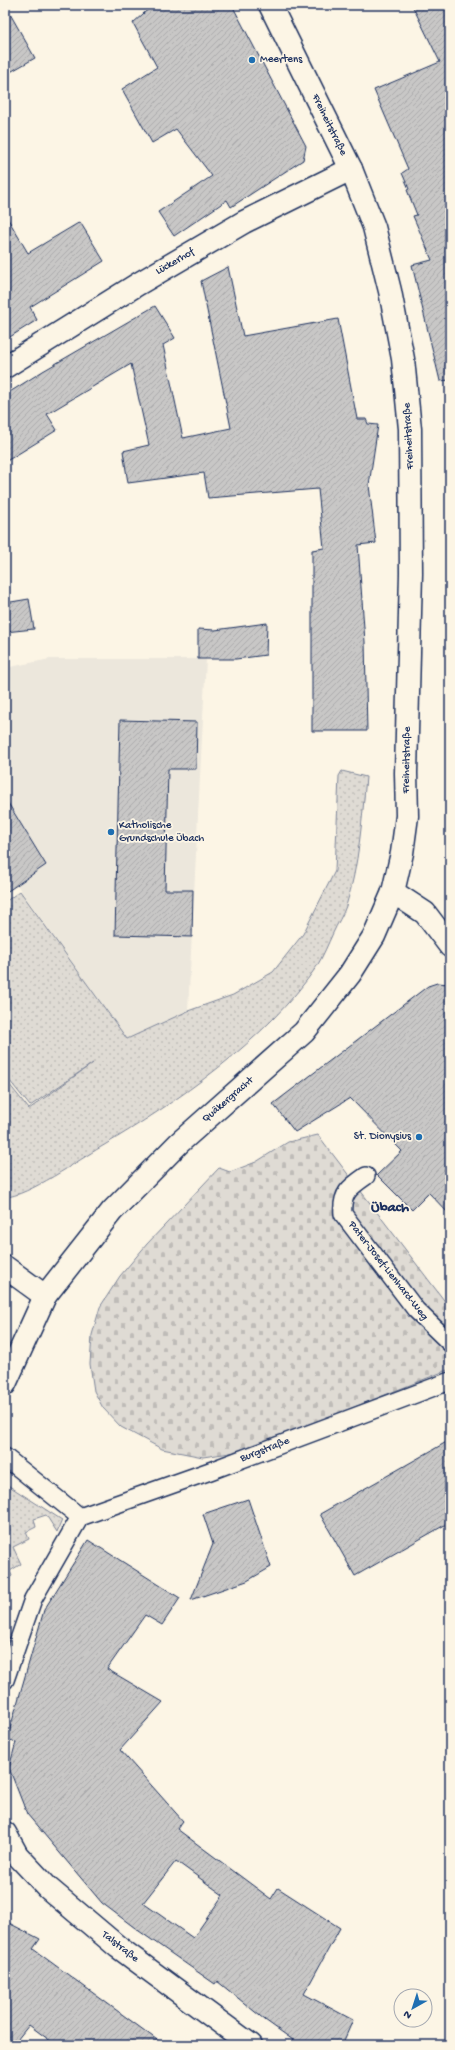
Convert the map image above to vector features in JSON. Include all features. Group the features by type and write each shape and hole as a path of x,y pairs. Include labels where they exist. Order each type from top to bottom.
{"street":[{"name":"Freiheitstraße","path":"270,5 351,169 374,228 390,291 403,359 410,429 412,573 406,767 407,816 402,853 393,892"},
{"name":"Lückerhof","path":"5,367 138,284 251,218 351,169"},
{"path":"393,892 425,913 450,946"},
{"name":"Quäkergracht","path":"45,1296 112,1211 179,1143 304,1032 350,974 374,936 393,892"},
{"path":"5,1267 45,1296 5,1384"},
{"name":"Talstraße","path":"5,1833 17,1855 48,1888 118,1947 251,2045"}],"lane":[{"name":"Pater-Josef-Lienhard-Weg","path":"366,1176 355,1183 346,1193 342,1201 343,1214 416,1310 450,1343"},
{"name":"Burgstraße","path":"80,1517 210,1471 450,1381"},
{"path":"5,1457 80,1517 33,1599 5,1680"}],"shaded area":[{"name":"Katholische Grundschule Übach","path":"50,659 206,659 188,1011 127,1039 17,885 46,865 5,798 5,668"}],"green space":[{"path":"342,771 366,777 354,875 345,909 335,930 317,966 296,993 273,1019 247,1044 190,1089 130,1129 40,1184 26,1191 5,1197 5,1079 29,1109 93,1063 30,1106 5,1075 5,902 20,891 127,1039 188,1011 233,995 273,972 303,934 335,871 339,776"},
{"path":"318,1135 450,1308 450,1369 272,1440 237,1452 203,1457 162,1449 121,1427 103,1408 94,1391 90,1364 92,1335 100,1307 120,1276 147,1244 219,1168 230,1172 256,1162 288,1142"},
{"path":"6,1484 62,1520 57,1532 46,1515 34,1519 36,1527 26,1532 29,1539 13,1547 21,1564 10,1571 12,1576 5,1581"}],"building":[{"path":"5,5 35,58 5,75"},
{"path":"153,5 232,5 306,146 303,160 231,207 227,200 174,236 158,212 212,176 176,129 152,143 122,89 157,67 133,23"},
{"path":"412,5 450,5 450,380 440,381 412,265 432,260 413,216 417,215 407,190 409,189 402,173 408,169 374,90 440,62"},
{"path":"5,214 28,253 80,222 104,261 30,307 37,320 5,340"},
{"path":"228,267 243,336 338,319 357,419 366,419 368,424 378,425 369,485 376,543 358,545 365,642 367,731 312,731 312,550 324,548 318,489 208,498 204,473 128,483 123,451 149,445 131,364 47,414 57,430 5,462 5,395 43,371 155,306 175,338 163,345 183,438 231,428 201,281"},
{"path":"29,599 34,629 5,632 5,603"},
{"path":"267,623 266,655 236,659 198,659 198,629 215,630"},
{"path":"120,720 197,722 196,769 168,769 165,890 193,890 192,937 115,935"},
{"path":"5,798 46,865 5,893"},
{"path":"437,983 450,984 450,1215 429,1193 412,1210 377,1175 402,1151 350,1098 295,1132 273,1104 428,986"},
{"path":"450,1440 450,1522 355,1576 320,1514"},
{"path":"248,1499 271,1567 247,1581 191,1600 213,1544 203,1514"},
{"path":"88,1540 180,1598 162,1625 145,1615 107,1669 163,1702 120,1750 183,1821 177,1829 271,1899 278,1888 340,1928 304,1994 353,2020 342,2045 300,2045 265,2020 217,1981 215,1984 139,1931 102,1903 27,1814 9,1768 16,1742 7,1739 44,1610","holes":["176,1861 223,1895 193,1938 143,1903"]},
{"path":"5,1921 40,1939 33,1949 164,2045 56,2045 29,2025 13,2045 5,2045"}],"place":[{"name":"Meertens","path":"252,60"},
{"name":"Katholische Grundschule Übach","path":"111,832"},
{"name":"St. Dionysius","path":"419,1137"}],"district":[{"name":"Übach","path":"390,1208"}]}
